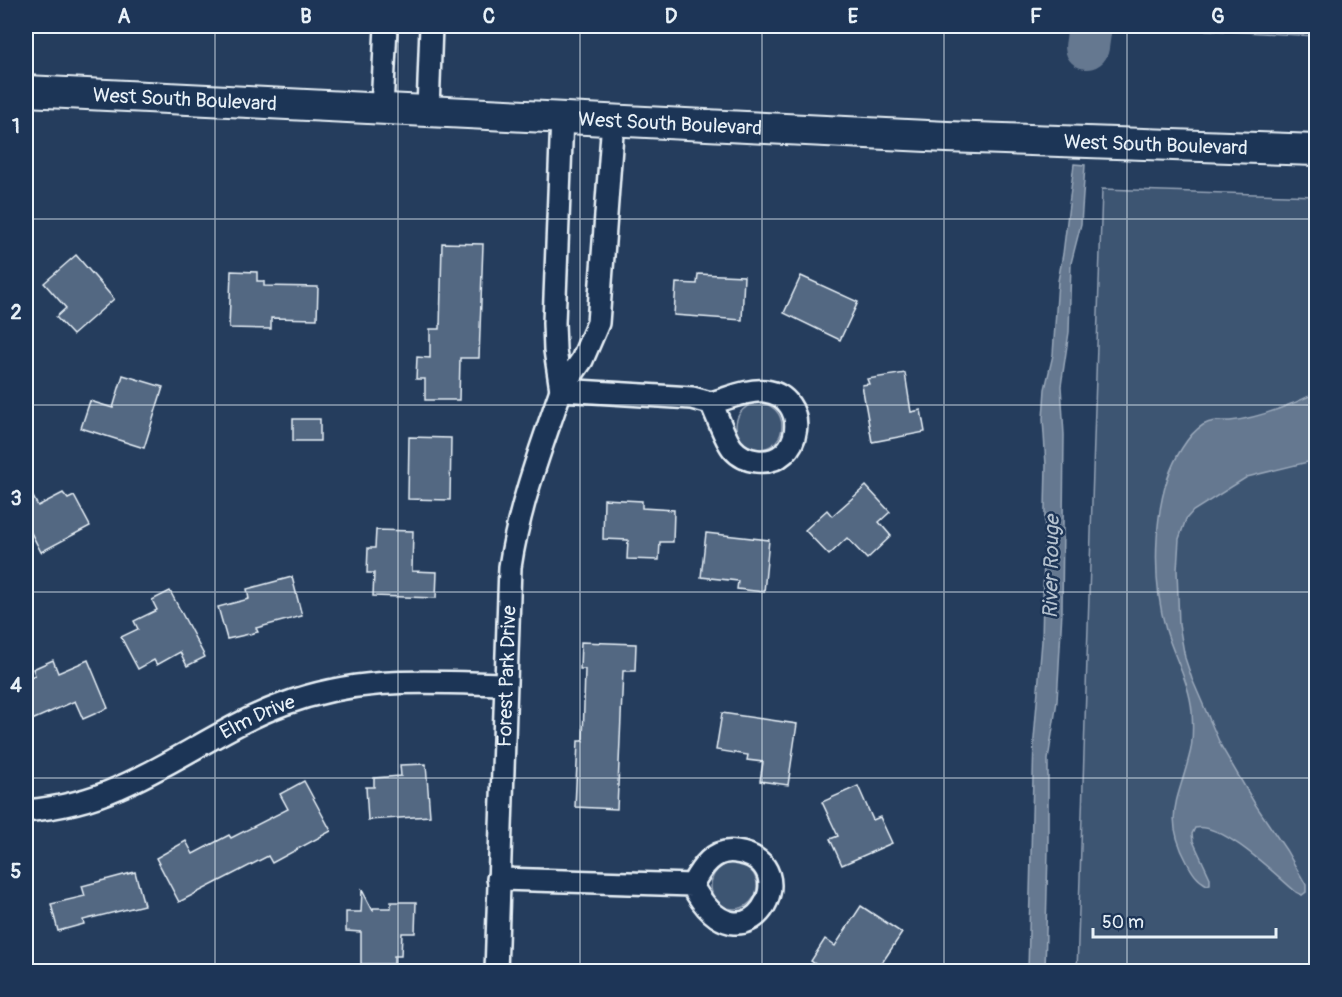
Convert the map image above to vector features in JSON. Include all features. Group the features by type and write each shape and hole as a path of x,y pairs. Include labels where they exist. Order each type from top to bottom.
{"main road":[{"name":"West South Boulevard","path":"26,91 947,137 1317,150"}],"street":[{"path":"382,108 386,26"},
{"path":"428,110 431,26"},
{"name":"Forest Park Drive","path":"561,390 555,350 554,323 562,117"},
{"name":"Forest Park Drive","path":"496,972 507,596 514,535 561,390 582,360 598,323 613,120"},
{"path":"561,390 692,398 711,403"},
{"name":"Elm Drive","path":"26,811 67,805 117,789 265,712 322,692 342,687 388,682 504,684"},
{"path":"498,879 693,885"}],"shaded area":[{"path":"1139,26 1316,26 1316,36"},
{"path":"1102,189 1316,196 1316,971 1077,972"},
{"path":"759,403 775,410 782,426 775,442 759,449 743,442 736,426 743,410"},
{"path":"734,863 750,870 757,886 750,902 734,909 718,902 711,886 718,870"}],"water":[{"path":"1081,26 1106,26 1096,45 1084,41 1080,34"},
{"path":"1074,164 1085,165 1081,224 1071,263 1069,332 1061,386 1064,435 1062,611 1057,701 1048,760 1045,971 1028,971 1034,739 1042,641 1046,465 1043,419 1045,389 1053,355 1058,281"},
{"path":"1316,394 1316,460 1247,477 1193,511 1186,519 1179,539 1177,570 1179,625 1185,658 1192,679 1221,746 1255,804 1286,850 1306,885 1306,892 1302,895 1296,892 1262,862 1233,841 1206,828 1195,828 1192,834 1193,841 1210,878 1210,884 1207,885 1200,881 1187,862 1180,846 1174,821 1177,798 1190,752 1193,723 1191,702 1166,630 1158,586 1157,537 1165,489 1172,467 1182,448 1191,435 1203,425 1261,415"}],"building":[{"path":"442,243 483,244 479,358 460,358 459,400 425,400 425,379 416,379 417,357 430,358 430,329 440,329"},
{"path":"76,255 114,299 73,335 56,317 66,308 44,283"},
{"path":"231,271 257,272 257,281 264,281 264,286 318,287 317,319 271,318 271,329 229,328"},
{"path":"698,274 744,276 742,320 674,315 676,283 697,284"},
{"path":"801,276 858,302 840,340 784,313"},
{"path":"905,373 911,412 921,410 925,432 872,442 862,385 869,384 867,379"},
{"path":"123,375 163,387 144,448 81,428 90,401 113,408"},
{"path":"293,419 320,419 320,441 293,441"},
{"path":"409,437 451,438 450,500 408,499"},
{"path":"26,484 38,506 63,493 68,499 74,496 90,526 41,552 26,523"},
{"path":"866,486 890,512 879,522 891,536 867,559 847,538 829,555 805,530 827,510 832,516"},
{"path":"604,499 642,501 642,508 674,510 673,542 660,542 659,560 627,559 628,540 603,539"},
{"path":"376,530 413,531 412,571 437,572 436,598 373,596 374,573 367,573 368,548 375,548"},
{"path":"706,533 769,540 764,592 737,589 738,581 701,577"},
{"path":"292,577 302,616 256,628 258,632 227,639 218,607 249,599 247,589"},
{"path":"170,591 205,657 187,666 180,652 157,665 154,660 138,669 121,637 138,629 134,621 157,610 152,600"},
{"path":"581,642 636,644 635,671 623,671 617,809 575,807 578,741 583,741 585,669 580,669"},
{"path":"53,660 58,673 88,660 108,708 83,719 75,701 32,720 26,706 26,679 35,675 33,669"},
{"path":"722,713 797,724 788,785 760,781 763,762 747,760 748,755 716,750"},
{"path":"426,764 430,816 368,820 366,787 374,787 374,778 401,776 400,765"},
{"path":"304,781 331,831 272,863 268,856 179,902 156,858 186,841 193,854 229,835 231,838 288,809 280,794"},
{"path":"858,786 873,820 880,817 892,843 842,865 830,839 838,836 822,802"},
{"path":"135,872 144,905 83,920 84,924 58,931 51,904 85,896 82,886"},
{"path":"362,890 373,911 373,908 391,908 391,902 416,902 415,933 402,933 401,956 394,956 394,964 361,964 361,932 346,931 346,912 361,912"},
{"path":"861,906 902,933 876,972 827,972 811,961 825,939 835,946"}],"waterway":[{"name":"River Rouge","path":"1087,47 1090,26"}]}
